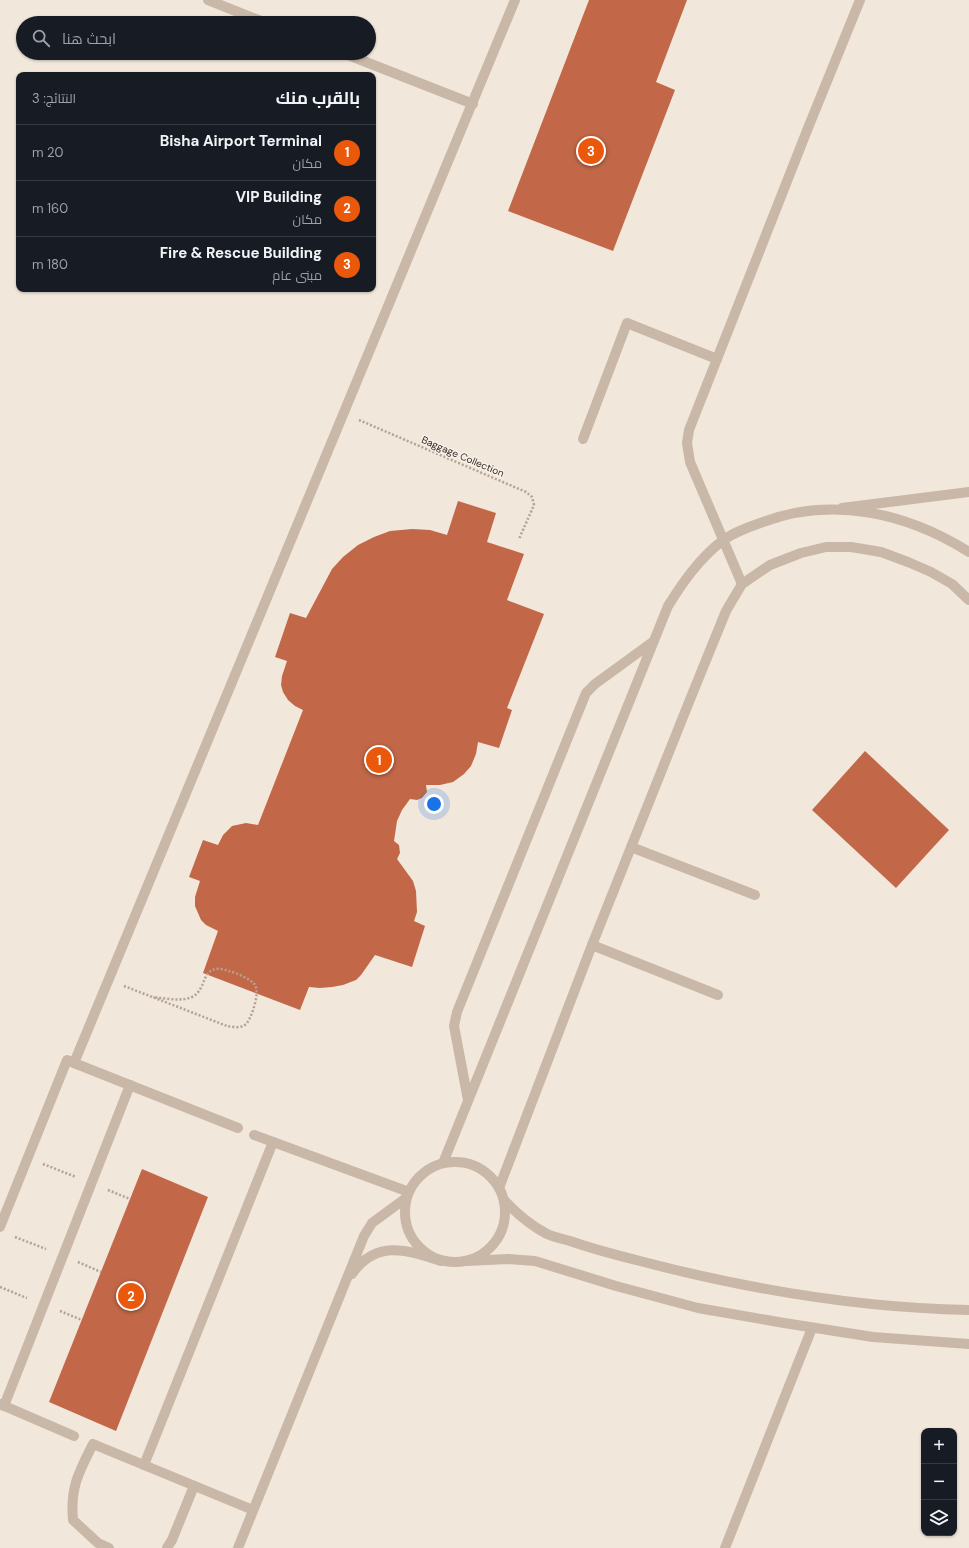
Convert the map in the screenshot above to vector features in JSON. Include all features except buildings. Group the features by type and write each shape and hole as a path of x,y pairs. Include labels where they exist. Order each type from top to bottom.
{"street":[{"path":"208,0 248,16"},
{"path":"74,1063 515,0"},
{"path":"742,584 690,462 687,443 688,430 860,0"},
{"path":"361,60 473,104"},
{"path":"583,439 627,323 717,359"},
{"path":"443,1163 668,606 682,583 701,559 722,540 770,519 802,511 969,492"},
{"path":"834,508 865,511 895,518 934,532 969,552"},
{"path":"499,1188 631,847 726,611 742,584 770,565 801,553 826,547 851,547 881,552 931,572 952,584 969,600"},
{"path":"468,1100 454,1026 457,1012 586,693 595,684 654,641"},
{"path":"631,847 756,896"},
{"path":"592,945 718,995"},
{"path":"0,1227 67,1060 238,1128"},
{"path":"74,1436 2,1405 130,1085"},
{"path":"254,1135 408,1195"},
{"path":"144,1465 273,1142"},
{"path":"441,1261 427,1254 415,1243 407,1230 404,1214 408,1195 417,1179 429,1169 443,1163 459,1162 475,1166 489,1175 499,1188 504,1200 506,1216 502,1232 494,1245 482,1255 467,1261"},
{"path":"238,1548 364,1236 372,1224 408,1195"},
{"path":"504,1200 523,1219 549,1234 580,1245 660,1267 763,1288 819,1297 902,1308 969,1310"},
{"path":"344,1285 357,1267 365,1260 374,1254 384,1251 401,1249 441,1261 454,1263 508,1259 535,1262 698,1308 873,1337 969,1344"},
{"path":"725,1548 812,1328"},
{"path":"109,1548 98,1543 73,1520 71,1503 77,1477 93,1444 253,1510"},
{"path":"167,1548 172,1540 194,1486"}],"path":[{"name":"Baggage Collection","path":"344,413 526,492 532,497 534,505 519,539"},
{"path":"109,980 227,1026 234,1027 241,1027 247,1023 257,998 257,990 255,985 250,981 229,971 220,969 211,971 206,975 200,991 192,997 174,1000 153,996"}],"place":[{"name":"Fire & Rescue Building","path":"591,151"},
{"name":"Bisha Airport Terminal","path":"379,760"},
{"name":"VIP Building","path":"131,1296"}]}
